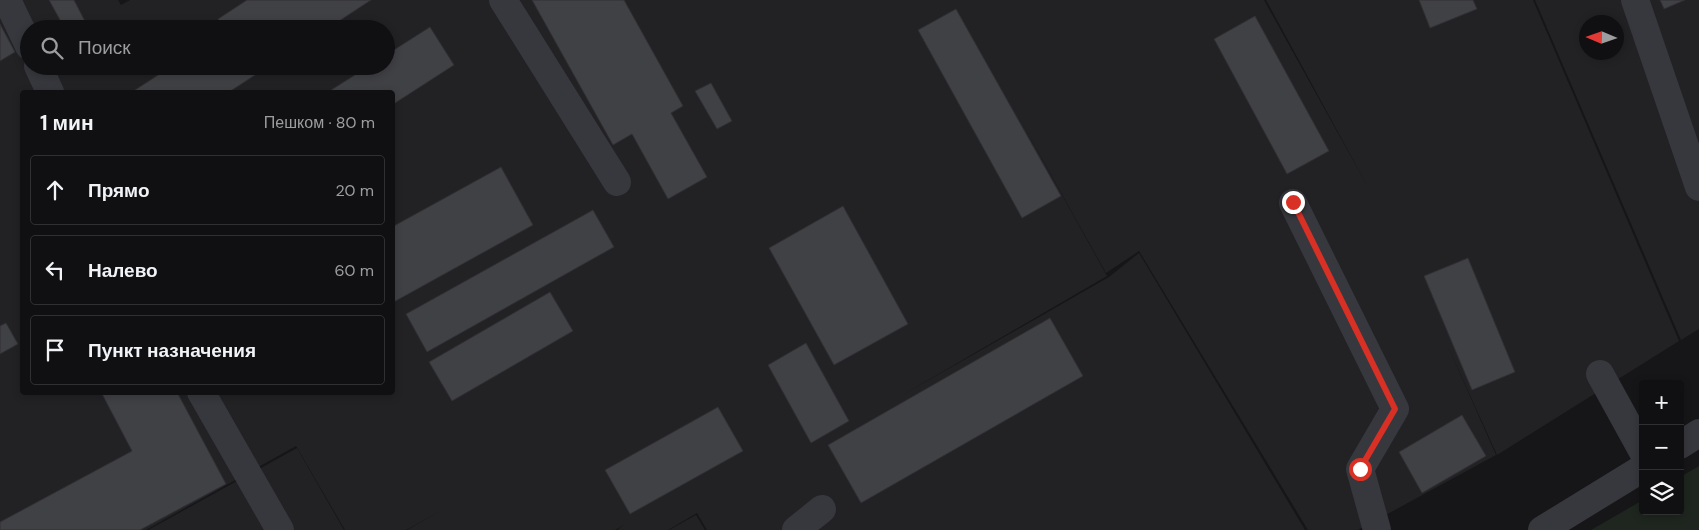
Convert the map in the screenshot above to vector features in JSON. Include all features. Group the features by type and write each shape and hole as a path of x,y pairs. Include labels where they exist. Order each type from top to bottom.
{"street":[{"path":"8,0 20,26"},
{"path":"503,0 617,182"},
{"path":"1635,0 1699,187"},
{"path":"42,75 49,90"},
{"path":"1293,202 1395,409 1360,469 1377,530"},
{"path":"1600,374 1639,445"},
{"path":"203,395 280,530"},
{"path":"1684,442 1699,433"},
{"path":"1542,530 1640,470"},
{"path":"796,530 822,510"}],"shaded area":[{"path":"7,0 118,0 121,5 130,0 1264,0 1369,189 1266,0 1533,0 1679,341 1497,455 1446,342 1496,455 1358,530 1308,530 1139,251 1106,273 1006,94 1107,276 899,397 1109,277 1139,253 1305,530 707,530 697,513 668,530 617,530 624,525 615,530 407,530 442,510 406,530 345,530 296,446 146,530 0,530 0,4"},
{"path":"1535,0 1699,0 1699,329 1681,340"},
{"path":"297,448 344,530 148,530"},
{"path":"1699,466 1699,530 1591,530 1639,502 1639,515 1684,515 1684,475"},
{"path":"696,515 705,530 669,530"}],"building":[{"path":"49,0 74,0 84,20 60,20"},
{"path":"247,0 371,0 341,20 218,19"},
{"path":"532,0 624,0 683,106 671,113 707,177 668,199 632,134 613,145"},
{"path":"1419,0 1473,0 1477,9 1430,28"},
{"path":"1660,0 1685,0 1664,9"},
{"path":"956,9 1061,196 1022,218 918,30"},
{"path":"1255,16 1329,151 1287,174 1214,39"},
{"path":"0,24 15,52 0,61"},
{"path":"430,27 454,65 395,103 395,90 331,90 355,75 395,75 395,49"},
{"path":"158,75 255,75 232,90 135,90"},
{"path":"711,83 732,121 717,129 695,91"},
{"path":"501,167 533,225 395,301 395,225"},
{"path":"843,206 908,324 834,365 769,248"},
{"path":"593,210 614,247 427,352 406,314"},
{"path":"1468,258 1515,372 1472,390 1424,276"},
{"path":"550,292 573,331 452,401 429,362"},
{"path":"1050,318 1083,376 861,503 828,445"},
{"path":"6,323 18,344 0,354 0,326"},
{"path":"806,343 849,421 811,443 768,365"},
{"path":"103,395 179,395 226,484 140,530 0,530 0,522 132,451"},
{"path":"718,407 743,451 630,514 605,470"},
{"path":"1462,415 1486,456 1422,493 1399,452"}],"route":[{"path":"1293,202 1395,409 1360,469"}]}
